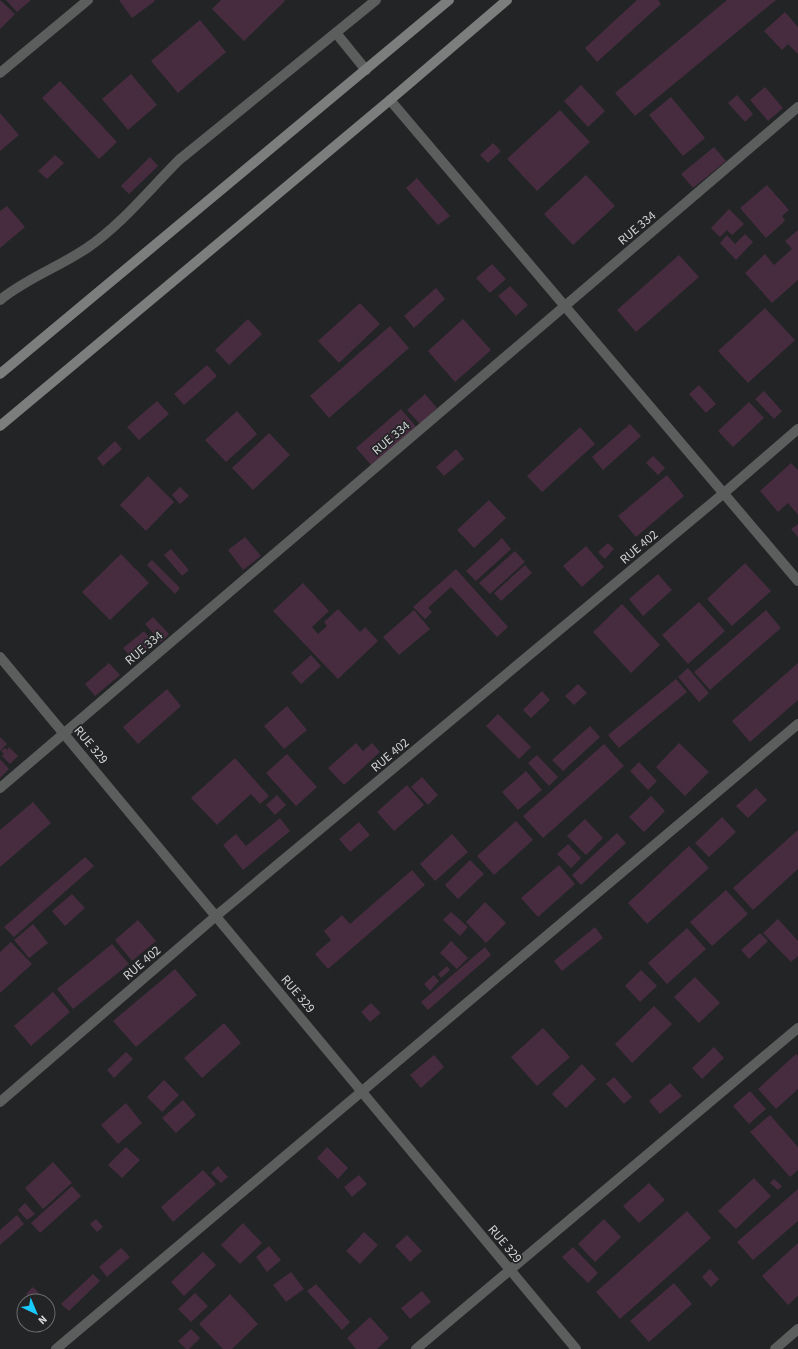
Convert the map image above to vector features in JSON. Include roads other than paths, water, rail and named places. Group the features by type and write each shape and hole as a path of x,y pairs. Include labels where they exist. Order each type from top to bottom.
{"main road":[{"path":"0,374 449,0"},
{"path":"0,426 390,100 507,0"}],"street":[{"path":"0,73 88,0"},
{"path":"0,300 23,283 86,249 105,234 131,211 179,160 376,0"},
{"path":"336,32 366,70"},
{"path":"390,100 798,581"},
{"name":"RUE 334","path":"0,788 798,107"},
{"name":"RUE 402","path":"0,1102 216,916 724,493 798,429"},
{"name":"RUE 329","path":"0,656 576,1349"},
{"path":"56,1349 798,724"},
{"path":"416,1349 798,1028"},
{"path":"775,1349 798,1329"}]}
